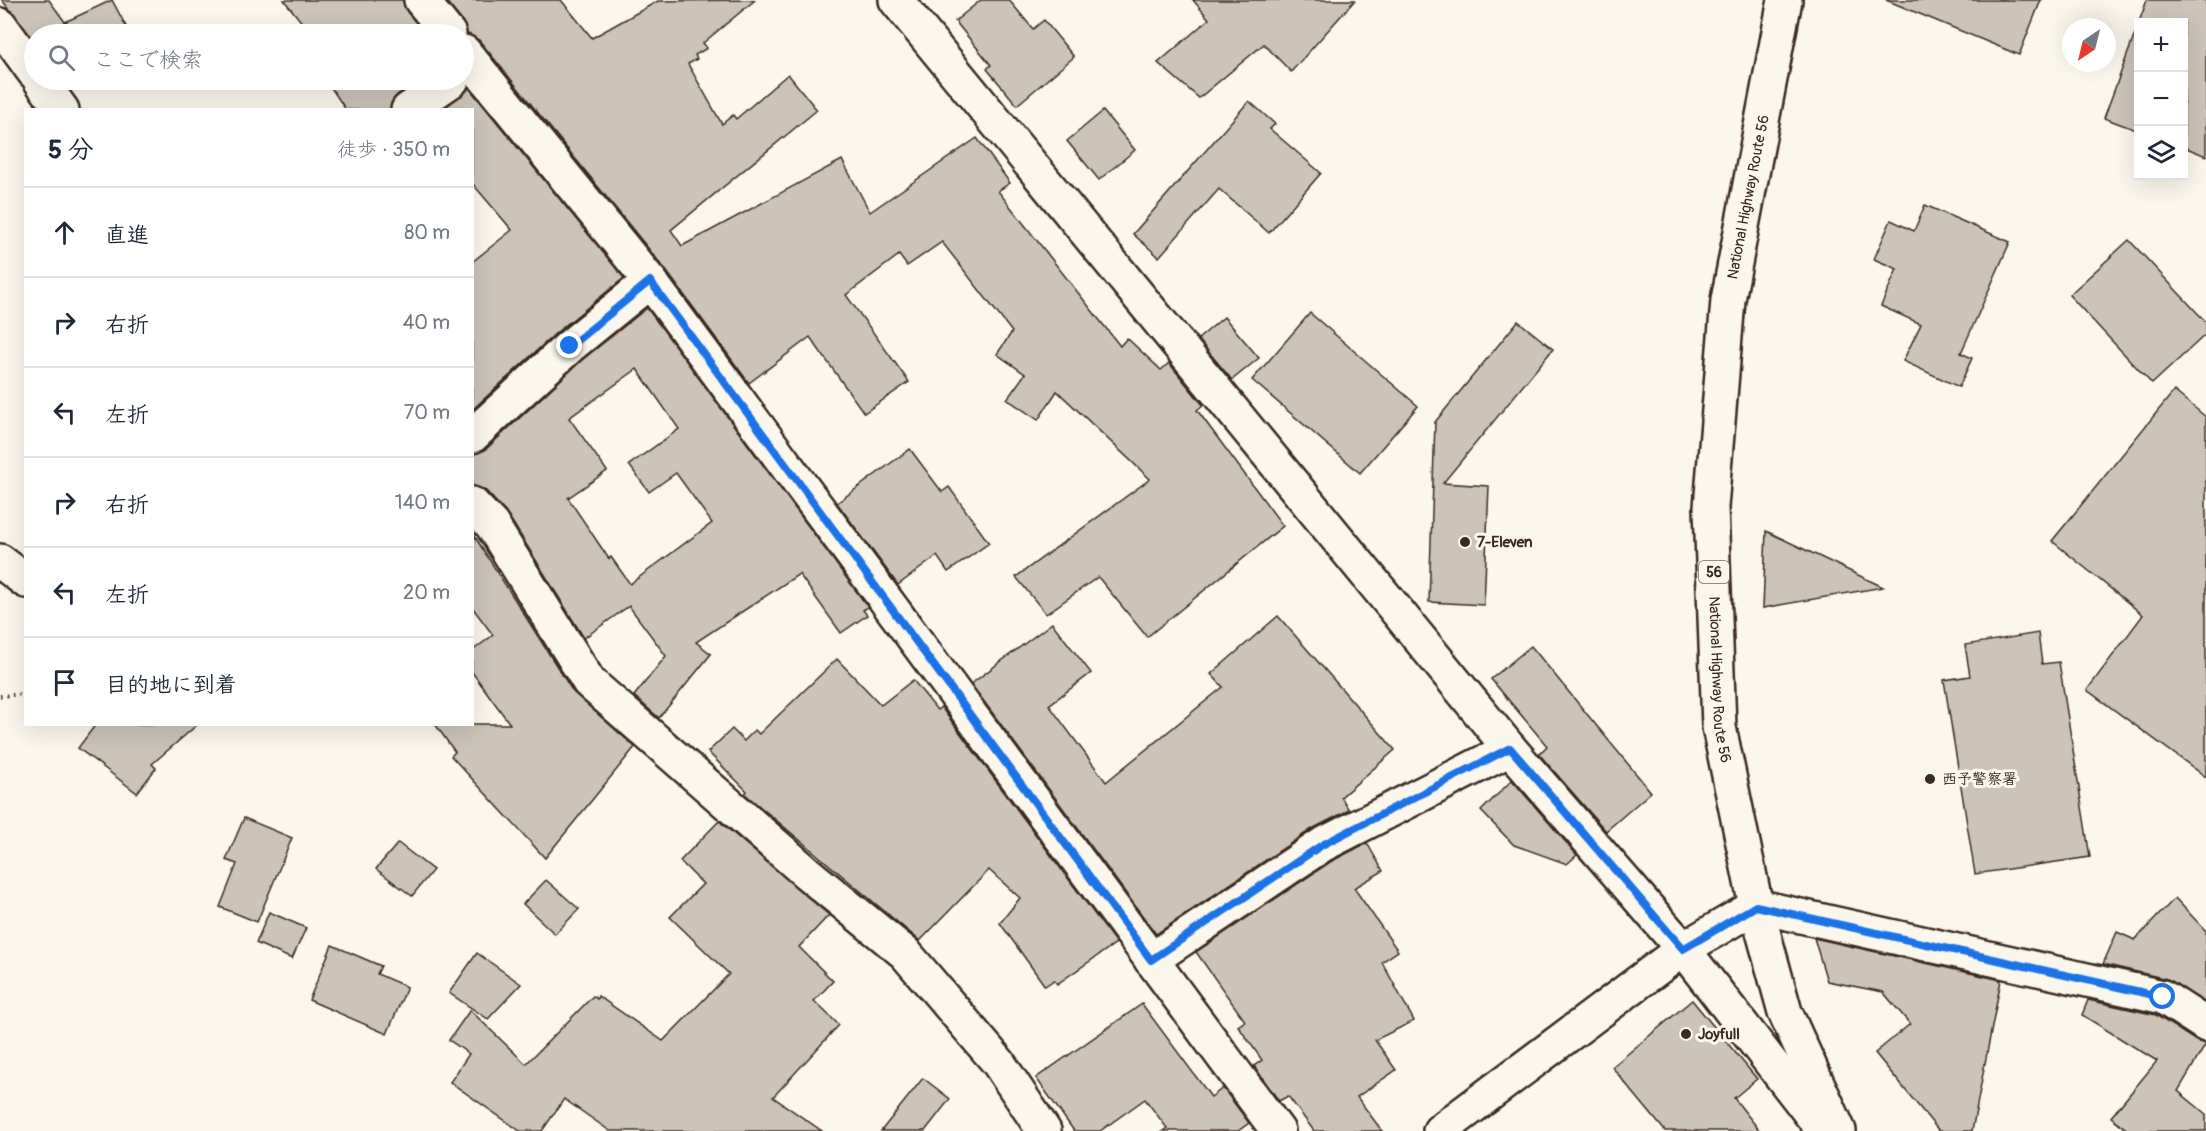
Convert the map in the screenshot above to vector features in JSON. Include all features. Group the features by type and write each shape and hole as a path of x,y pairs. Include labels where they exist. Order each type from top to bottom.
{"main road":[{"path":"421,0 441,24"},
{"path":"896,0 1510,748 1683,949 1824,1131"},
{"name":"National Highway Route 56","path":"1785,0 1728,300 1711,507 1719,727 1756,906 1785,1012 1839,1131"},
{"path":"0,25 24,58"},
{"path":"474,80 650,281 1276,1130"},
{"path":"47,90 61,108"},
{"path":"411,108 434,90"},
{"path":"474,434 570,346 650,281"},
{"path":"474,506 492,525 589,682 807,873 905,952 998,1062 1044,1131"},
{"path":"0,561 24,579"},
{"path":"1151,960 1322,845 1510,748"},
{"path":"1440,1131 1683,949 1756,906 2163,997 2206,1025"}],"path":[{"path":"0,696 24,694"}],"building":[{"path":"2,0 49,0 65,22 112,0 125,24 24,24 24,28"},
{"path":"284,0 403,0 407,12 417,24 303,24"},
{"path":"445,0 561,0 592,38 658,1 755,0 703,43 707,48 695,55 697,59 688,64 722,124 733,115 736,119 788,74 817,110 671,230 682,246 842,160 870,212 977,138 1010,183 998,191 1120,346 1127,338 1161,370 1169,363 1203,405 1197,410 1283,526 1147,637 1098,577 1046,614 1016,577 1150,479 1057,391 1038,420 1007,399 1025,374 997,354 1012,332 942,242 907,266 899,255 846,295 909,382 864,413 810,337 749,383 665,269 479,40 474,38 474,24 464,24"},
{"path":"981,0 1009,0 1033,29 1044,20 1074,57 1017,105 987,69 991,65 955,21"},
{"path":"1193,0 1355,0 1291,72 1264,44 1199,98 1158,63 1209,19"},
{"path":"1886,0 2041,0 2019,55"},
{"path":"2147,0 2206,0 2206,156 2188,149 2188,18 2140,18"},
{"path":"2134,37 2134,129 2104,118"},
{"path":"333,90 404,90 397,95 391,108 345,108"},
{"path":"467,90 471,90 624,278 557,332 474,408 474,260 512,230 474,185 474,108 444,108"},
{"path":"1249,101 1275,124 1270,129 1321,173 1269,233 1219,189 1159,257 1133,234"},
{"path":"1103,111 1135,150 1099,180 1067,141"},
{"path":"1925,205 2010,242 1961,353 1972,358 1959,387 1903,361 1921,324 1881,306 1897,269 1874,259 1891,220 1914,231"},
{"path":"2129,240 2206,322 2206,334 2152,384 2069,295"},
{"path":"647,308 868,607 863,610 867,615 841,633 799,574 696,642 711,654 659,718 634,696 666,656 629,606 584,638 508,515 486,491 474,487 474,453 485,450 582,360","holes":["637,369 679,429 629,465 649,492 676,473 712,523 630,584 611,557 609,559 568,498 607,471 569,418"]},
{"path":"1310,313 1418,406 1360,473 1252,380"},
{"path":"1224,317 1259,358 1232,380 1198,339"},
{"path":"1518,321 1553,349 1443,483 1489,486 1484,605 1429,602 1435,422"},
{"path":"2174,391 2206,417 2206,777 2087,690 2143,615 2052,541"},
{"path":"910,449 942,492 949,487 989,543 948,572 937,556 898,585 837,503"},
{"path":"1766,531 1883,587 1763,608"},
{"path":"474,535 573,692 635,747 545,858 451,756 455,752 436,726 510,724 474,675 474,649 493,635 474,610"},
{"path":"1278,616 1395,750 1341,797 1349,810 1312,829 1156,934 971,684 1052,623 1091,673 1049,705 1106,782 1223,687 1211,674"},
{"path":"2038,633 2042,664 2059,662 2090,857 1975,874 1944,680 1970,676 1965,645"},
{"path":"1531,646 1651,792 1606,831 1539,754 1547,746 1491,679"},
{"path":"837,659 881,705 913,680 937,710 941,707 1116,943 1057,984 1054,980 1045,986 1000,923 1020,898 989,870 920,941 745,794 747,791 708,752 732,729 744,741 755,730 759,734"},
{"path":"94,726 196,726 152,764 156,768 137,793 78,748"},
{"path":"1512,780 1577,855 1567,864 1514,845 1481,811"},
{"path":"244,818 292,838 257,922 220,907 237,864 226,860"},
{"path":"719,821 829,915 799,947 833,981 814,1001 839,1025 773,1097 822,1131 610,1131 564,1099 542,1131 520,1131 450,1082 469,1054 449,1040 470,1010 526,1064 593,996 597,999 598,996 663,1041 729,974 670,917 703,884 680,861"},
{"path":"398,843 433,870 412,896 376,869"},
{"path":"1367,843 1383,871 1354,888 1398,951 1382,962 1414,1021 1375,1040 1396,1070 1357,1097 1382,1131 1314,1131 1288,1096 1279,1101 1254,1066 1262,1060 1238,1026 1245,1021 1196,952 1332,861"},
{"path":"546,880 579,909 555,934 523,904"},
{"path":"2175,898 2206,931 2206,1003 2167,979 2103,964 2117,932 2135,940"},
{"path":"269,912 306,928 292,959 256,943"},
{"path":"1814,938 2001,980 1972,1131 1939,1131 1875,1053 1910,1024 1883,992 1827,981"},
{"path":"332,945 381,966 377,974 407,987 387,1034 309,1000"},
{"path":"477,953 521,984 488,1019 449,993"},
{"name":"Joyfull","path":"1692,1000 1757,1079 1734,1098 1760,1131 1665,1131 1612,1067"},
{"path":"2088,1000 2156,1015 2196,1041 2206,1044 2178,1091 2206,1114 2206,1131 2129,1131 2111,1117 2157,1061 2082,1015"},
{"path":"1142,1004 1211,1097 1223,1088 1249,1123 1238,1131 1163,1131 1167,1128 1145,1099 1100,1131 1074,1131 1036,1078"},
{"path":"923,1078 950,1099 925,1131 881,1131"}],"place":[{"name":"7-Eleven","path":"1465,542"},
{"name":"西予警察署","path":"1930,779"},
{"name":"Joyfull","path":"1686,1034"}],"route":[{"path":"570,346 650,281 1151,960 1322,845 1510,748 1683,949 1721,924 1756,906 2163,997"}]}
